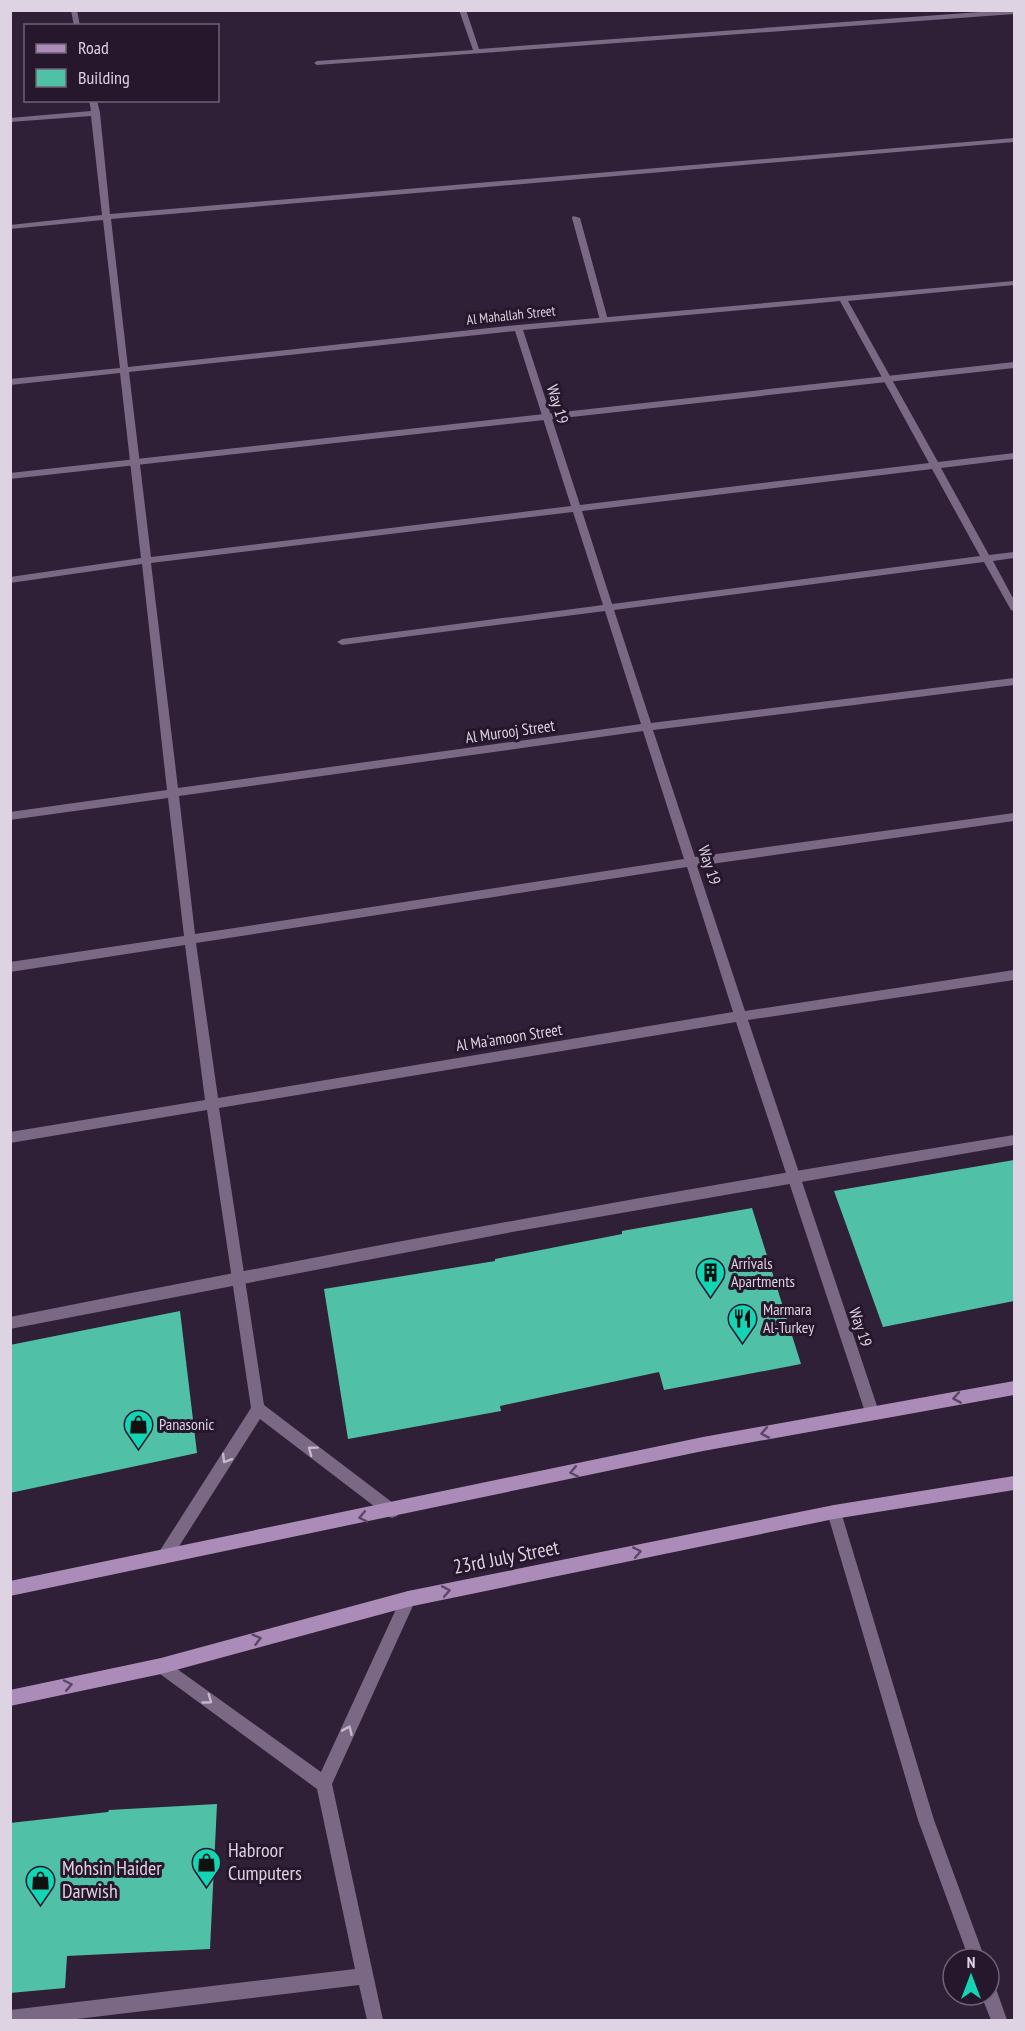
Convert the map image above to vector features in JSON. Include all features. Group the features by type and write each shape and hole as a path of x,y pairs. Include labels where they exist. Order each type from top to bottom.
{"main road":[{"path":"10,1589 392,1511 703,1444 1014,1388"},
{"name":"23rd July Street","path":"10,1698 161,1666 408,1599 834,1512 1014,1483"}],"street":[{"path":"462,10 477,51"},
{"path":"318,63 1014,12"},
{"path":"93,102 126,368 190,938 258,1409 164,1557"},
{"path":"10,120 96,113"},
{"path":"10,227 1014,140"},
{"path":"576,218 604,320"},
{"name":"Al Mahallah Street","path":"10,382 518,328 1014,283"},
{"path":"842,298 1014,608"},
{"name":"Way 19","path":"518,328 792,1176 872,1412"},
{"path":"10,476 136,460 1014,366"},
{"path":"10,580 148,560 1014,456"},
{"path":"342,642 1014,555"},
{"name":"Al Murooj Street","path":"10,816 646,727 1014,681"},
{"path":"10,967 692,862 1014,818"},
{"name":"Al Ma'amoon Street","path":"10,1138 212,1102 741,1016 1014,975"},
{"path":"10,1323 239,1277 792,1176 1014,1140"},
{"path":"258,1409 392,1511"},
{"path":"834,1512 926,1820 973,1947"},
{"path":"375,2020 324,1784 408,1599"},
{"path":"161,1666 324,1784"},
{"path":"10,2019 365,1976"}],"building":[{"path":"1014,1160 1014,1301 883,1327 834,1191"},
{"path":"752,1208 801,1364 664,1390 659,1372 500,1406 501,1411 348,1439 324,1289 495,1261 495,1259 622,1234 622,1231"},
{"path":"180,1311 197,1453 10,1493 10,1345"},
{"path":"217,1804 210,1949 67,1956 65,1988 10,1993 10,1823 108,1812 109,1810"}],"place":[{"name":"Arrivals Apartments","path":"710,1298"},
{"name":"Marmara Al-Turkey","path":"742,1344"},
{"name":"Panasonic","path":"138,1450"},
{"name":"Habroor Cumputers","path":"207,1888"},
{"name":"Mohsin Haider Darwish","path":"41,1906"}]}
